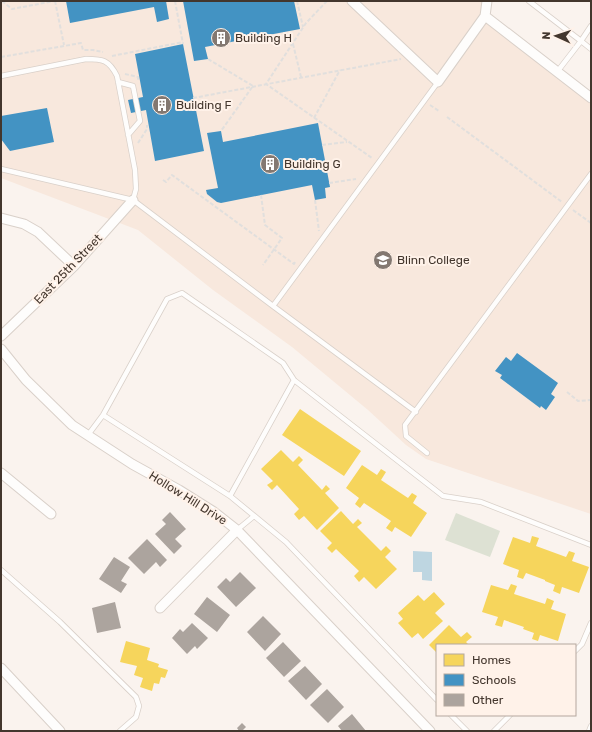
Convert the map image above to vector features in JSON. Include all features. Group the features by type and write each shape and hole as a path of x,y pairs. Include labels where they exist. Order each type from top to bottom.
{"street":[{"path":"352,1 438,82 485,16 487,1"},
{"path":"485,16 557,72 590,94"},
{"name":"East 25th Street","path":"1,336 74,266 133,200"},
{"path":"1,218 24,224 38,232 74,266"},
{"name":"Hollow Hill Drive","path":"1,349 26,380 72,425 132,464 179,490 237,530 430,731"},
{"path":"1,473 51,514"},
{"path":"160,608 237,530"},
{"path":"1,668 60,731"}],"lane":[{"path":"529,1 591,49"},
{"path":"557,72 591,26"},
{"path":"1,76 86,60 100,59 112,66 118,82 135,170 136,189 133,200"},
{"path":"118,82 133,86 140,121 128,135"},
{"path":"273,306 438,82"},
{"path":"1,169 133,200 416,412"},
{"path":"427,453 406,436 405,426 591,174"},
{"path":"88,435 103,415 167,299 182,293 283,363 294,380 442,496 481,502 591,545"},
{"path":"230,496 294,380"},
{"path":"103,415 230,496 286,542 436,699"},
{"path":"237,530 254,516"},
{"path":"1,570 60,622 136,697 140,706 136,717 120,731"},
{"path":"576,650 582,644 591,623"},
{"path":"452,716 467,731"},
{"path":"494,731 509,716"},
{"path":"588,731 591,726"}],"path":[{"path":"2,1 12,9 54,1 64,45"},
{"path":"112,56 183,43 175,1"},
{"path":"298,1 303,28"},
{"path":"266,84 303,28 327,1"},
{"path":"1,57 81,43 83,50 100,51 112,56 115,59"},
{"path":"293,44 301,77"},
{"path":"193,98 402,59 397,54"},
{"path":"208,59 253,86"},
{"path":"314,118 340,70"},
{"path":"124,73 138,77 139,85"},
{"path":"266,84 372,158"},
{"path":"221,131 253,86"},
{"path":"429,105 438,111"},
{"path":"447,117 563,203"},
{"path":"138,144 148,129 146,122"},
{"path":"322,145 348,142"},
{"path":"368,163 376,152"},
{"path":"163,180 166,182 172,175 294,264 298,258"},
{"path":"330,184 356,179 352,185"},
{"path":"261,195 265,225 282,238 263,265"},
{"path":"315,200 321,240"},
{"path":"571,209 591,223"},
{"path":"315,235 324,223"},
{"path":"566,392 578,401 591,400"}],"shaded area":[{"name":"Blinn College","path":"1,1 488,1 485,16 591,98 591,514 426,459 406,445 368,410 292,347 213,290 138,230 1,178"},
{"path":"456,513 500,531 490,557 445,540"}],"water":[{"path":"413,551 432,552 432,581 422,580 422,572 413,572"}],"building: Homes":[{"path":"300,409 361,451 344,476 282,435"},
{"path":"281,450 293,462 299,456 303,460 298,465 322,490 326,485 330,489 325,493 339,508 317,530 304,516 299,520 294,514 299,509 277,485 272,490 267,485 273,481 261,469"},
{"path":"362,465 377,475 381,469 386,472 381,480 408,498 412,493 417,496 413,503 427,513 411,537 395,527 392,532 386,528 391,521 364,503 360,508 355,504 359,498 346,488"},
{"path":"341,511 353,524 358,519 362,523 357,527 381,551 386,546 391,551 385,557 397,569 376,589 364,577 359,582 354,576 359,571 336,549 332,553 327,548 332,543 320,531"},
{"path":"532,536 539,538 536,546 566,557 569,551 575,553 572,561 589,567 579,593 562,587 560,594 553,591 555,585 526,573 523,579 517,577 519,570 503,564 513,537 530,543"},
{"path":"511,584 517,586 514,594 545,604 547,598 554,601 551,609 566,614 558,641 540,635 538,641 532,639 534,633 523,629 524,627 504,620 502,627 495,625 498,617 482,612 491,585 508,590"},
{"path":"434,592 445,604 435,613 443,621 423,639 418,633 412,638 398,623 403,619 398,613 418,595 424,601"},
{"path":"449,625 461,637 467,632 472,637 466,642 468,644 436,644 436,652 429,645"},
{"path":"126,641 150,648 147,660 159,664 158,667 168,670 165,678 161,677 159,684 154,683 152,691 140,687 143,678 134,675 137,666 120,662"}],"building: Schools":[{"path":"66,1 166,1 169,19 157,22 154,7 70,23"},
{"name":"Building H","path":"183,1 294,1 300,29 205,47 208,59 194,61"},
{"name":"Building F","path":"183,44 204,151 155,161 146,110 131,113 128,100 143,97 135,54"},
{"path":"47,108 54,142 10,151 1,139 1,116"},
{"name":"Building G","path":"318,123 330,187 325,188 326,198 315,200 312,185 221,203 217,202 207,194 206,190 218,188 207,133 221,131 223,142"},
{"path":"517,353 558,383 551,394 555,397 546,410 541,406 540,408 500,378 502,375 495,371 506,357 511,361"}],"building: Other":[{"path":"170,512 186,529 175,539 182,546 174,554 155,534 166,524 162,520"},
{"path":"147,539 167,560 160,567 156,562 144,574 128,558"},
{"path":"114,557 130,567 121,581 127,584 121,593 99,579"},
{"path":"240,572 256,588 236,607 217,587 226,578 230,582"},
{"path":"207,597 230,615 217,632 194,614"},
{"path":"115,602 121,628 97,633 92,608"},
{"path":"263,616 281,634 265,651 247,632"},
{"path":"192,623 208,638 197,649 195,646 187,654 172,638 180,629 183,632"},
{"path":"283,642 301,661 284,677 266,658"},
{"path":"305,666 322,684 306,700 288,681"},
{"path":"327,689 344,707 328,723 310,705"},
{"path":"352,714 366,731 342,731 338,726"},
{"path":"242,723 246,727 242,731 239,731 237,728"}],"place":[{"name":"Building H","path":"221,38"},
{"name":"Building F","path":"162,105"},
{"name":"Building G","path":"270,164"},
{"name":"Blinn College","path":"383,260"}]}
